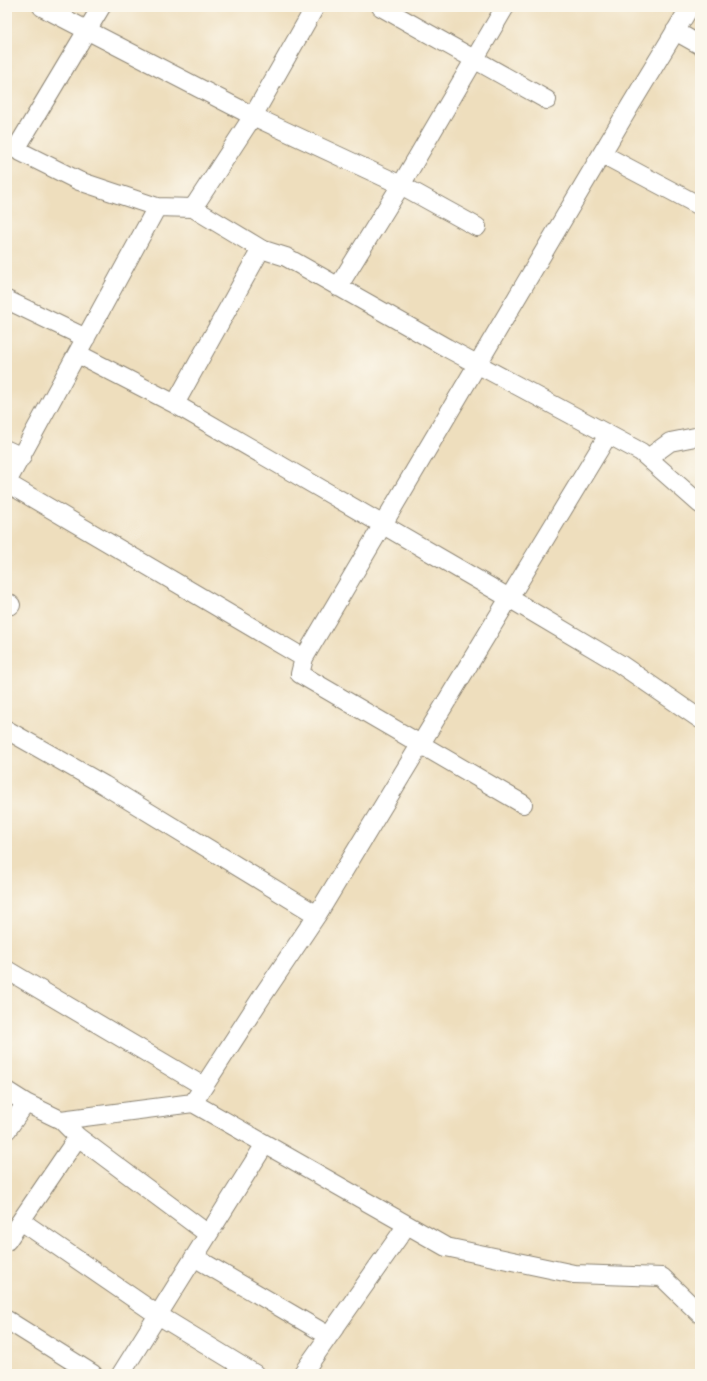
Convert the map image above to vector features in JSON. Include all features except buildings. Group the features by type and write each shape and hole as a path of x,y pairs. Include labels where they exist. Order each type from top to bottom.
{"street":[{"path":"42,7 253,116 401,185 477,227"},
{"path":"101,7 12,147 79,181 157,207 193,208 261,249 286,257 478,364 641,452 700,504"},
{"path":"193,208 253,116 315,7"},
{"path":"382,7 547,100"},
{"path":"338,286 401,185 505,7"},
{"path":"523,804 300,674 304,658 690,7"},
{"path":"675,31 700,45"},
{"path":"602,154 700,206"},
{"path":"157,207 82,346 14,454 7,483 304,658"},
{"path":"175,404 261,249"},
{"path":"7,300 175,404 383,524 620,664 700,719"},
{"path":"193,1103 317,915 608,435"},
{"path":"648,458 670,442 700,436"},
{"path":"7,730 110,790 317,915"},
{"path":"7,970 203,1086"},
{"path":"7,1091 26,1103 61,1120 78,1137 208,1234"},
{"path":"7,1130 26,1103"},
{"path":"61,1120 193,1103 446,1247 574,1274 662,1277 700,1314"},
{"path":"7,1241 78,1137"},
{"path":"121,1374 265,1144"},
{"path":"21,1221 158,1315 255,1374"},
{"path":"302,1374 407,1225"},
{"path":"194,1257 329,1336"},
{"path":"7,1320 93,1374"}]}
